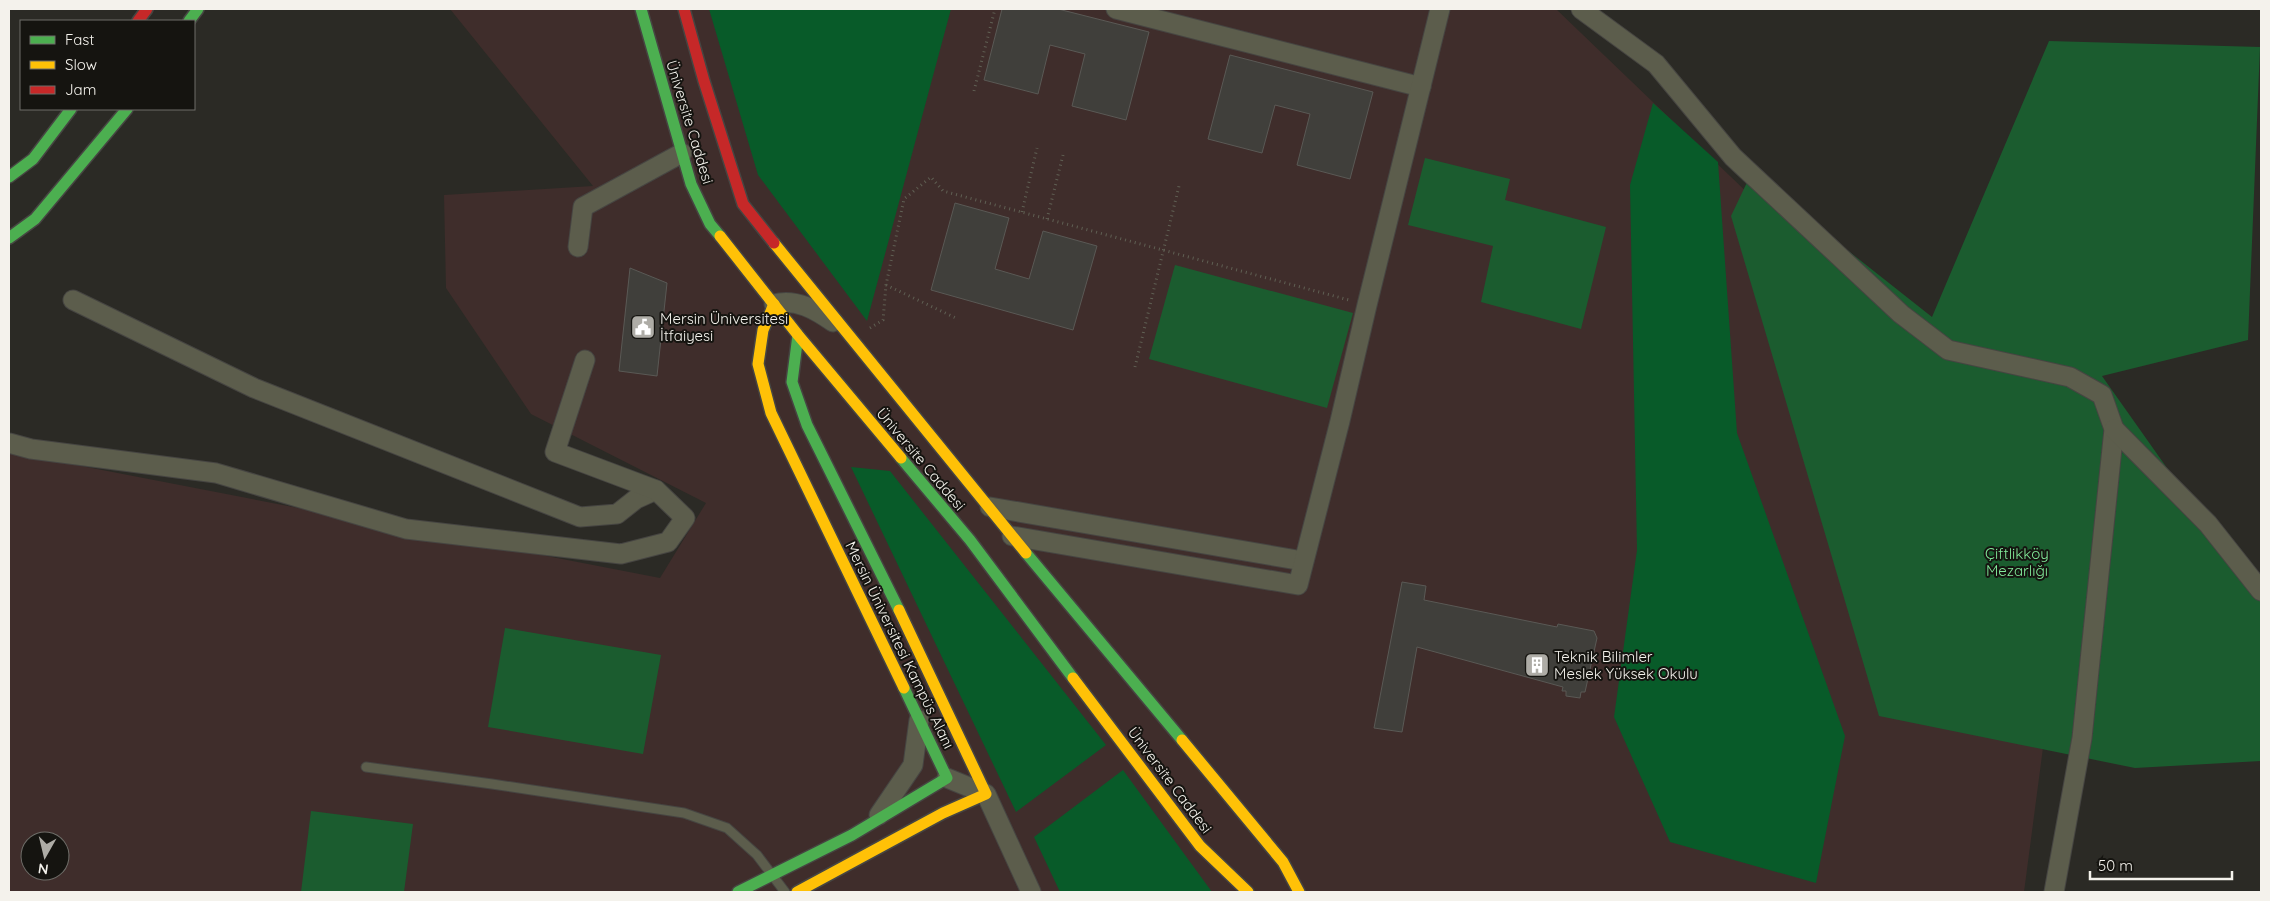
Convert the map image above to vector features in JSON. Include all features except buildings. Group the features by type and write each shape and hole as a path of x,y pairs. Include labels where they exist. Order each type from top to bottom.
{"main road":[{"path":"139,20 147,9"},
{"path":"189,20 198,9"},
{"name":"Üniversite Caddesi","path":"641,9 682,153 692,184 710,224 798,335 970,540 1200,846 1248,892"},
{"path":"684,9 704,82 743,204 1012,536 1283,862 1299,892"},
{"path":"9,177 33,159 70,110"},
{"path":"9,238 34,219 113,128 126,110"},
{"name":"Mersin Üniversitesi Kampüs Alanı","path":"774,304 763,330 758,364 771,413 947,778"},
{"name":"Mersin Üniversitesi Kampüs Alanı","path":"798,335 792,382 806,425 923,658 986,794"},
{"path":"738,892 852,836 947,778"},
{"path":"797,892 943,813 986,794"}],"street":[{"path":"1116,9 1421,87"},
{"path":"1012,536 1298,585 1340,421 1440,9"},
{"path":"1581,9 1656,64 1733,157 1901,314 1948,350 2070,377 2102,395 2114,429 2208,524 2261,591"},
{"path":"578,247 583,207 682,153"},
{"path":"792,264 801,304 802,319 798,335"},
{"path":"72,300 254,388 580,517 617,514 636,499 656,490"},
{"path":"774,304 784,301 801,304 820,313 849,334"},
{"path":"9,443 31,449 216,474 406,529 621,554 668,542 685,518 656,490 555,452 585,360"},
{"path":"2054,892 2082,738 2114,429"},
{"path":"990,507 1303,561"},
{"path":"876,821 913,764 919,720"},
{"path":"947,778 986,794 1031,892"}],"lane":[{"path":"366,767 492,784 684,814 727,828 758,854 771,875 785,892"}],"path":[{"path":"974,91 995,9"},
{"path":"1022,212 1037,148"},
{"path":"1047,218 1063,155"},
{"path":"849,334 883,320 886,285 904,199 931,177 943,192 1047,218 1367,305"},
{"path":"1135,367 1165,250 1179,186"},
{"path":"886,285 958,319"}],"shaded area":[{"path":"450,9 1556,9 1927,365 2087,414 2024,892 9,892 9,452 660,578 706,503 531,414 446,288 444,195 593,186"}],"green space":[{"path":"709,9 951,9 867,321 758,175"},
{"name":"Çiftlikköy Mezarlığı","path":"2049,41 2260,47 2248,340 2102,376 2261,601 2261,761 2135,768 1879,716 1731,216 1751,174 1932,317"},
{"path":"1653,103 1718,162 1737,433 1845,736 1816,883 1670,842 1614,717 1637,550 1630,185"},
{"path":"1425,158 1510,179 1505,200 1606,227 1581,329 1481,302 1493,246 1408,225"},
{"path":"1175,265 1353,313 1327,408 1149,359"},
{"path":"851,467 890,471 1106,745 1016,812"},
{"path":"505,628 661,655 643,754 488,727"},
{"path":"1123,770 1212,892 1060,892 1034,837"},
{"path":"311,811 413,824 404,892 301,892"}],"traffic: fast":[{"path":"190,20 198,9"},
{"path":"641,9 691,184 710,224 720,236"},
{"path":"9,177 33,159 70,110"},
{"path":"9,238 35,219 126,110"},
{"path":"798,335 792,382 807,425 899,610"},
{"path":"901,458 970,540 1073,678"},
{"path":"1026,553 1182,740"},
{"path":"738,892 852,835 947,778 904,688"}],"traffic: slow":[{"path":"720,236 798,335 901,458"},
{"path":"774,243 1026,553"},
{"path":"774,304 763,330 758,364 771,413 904,688"},
{"path":"797,892 943,813 986,794 899,610"},
{"path":"1073,678 1200,846 1248,892"},
{"path":"1182,740 1283,862 1299,892"}],"traffic: jam":[{"path":"139,20 147,9"},
{"path":"684,9 704,81 743,204 774,243"}],"place":[{"name":"Mersin Üniversitesi İtfaiyesi","path":"643,327"},
{"name":"Teknik Bilimler Meslek Yüksek Okulu","path":"1537,665"}]}
